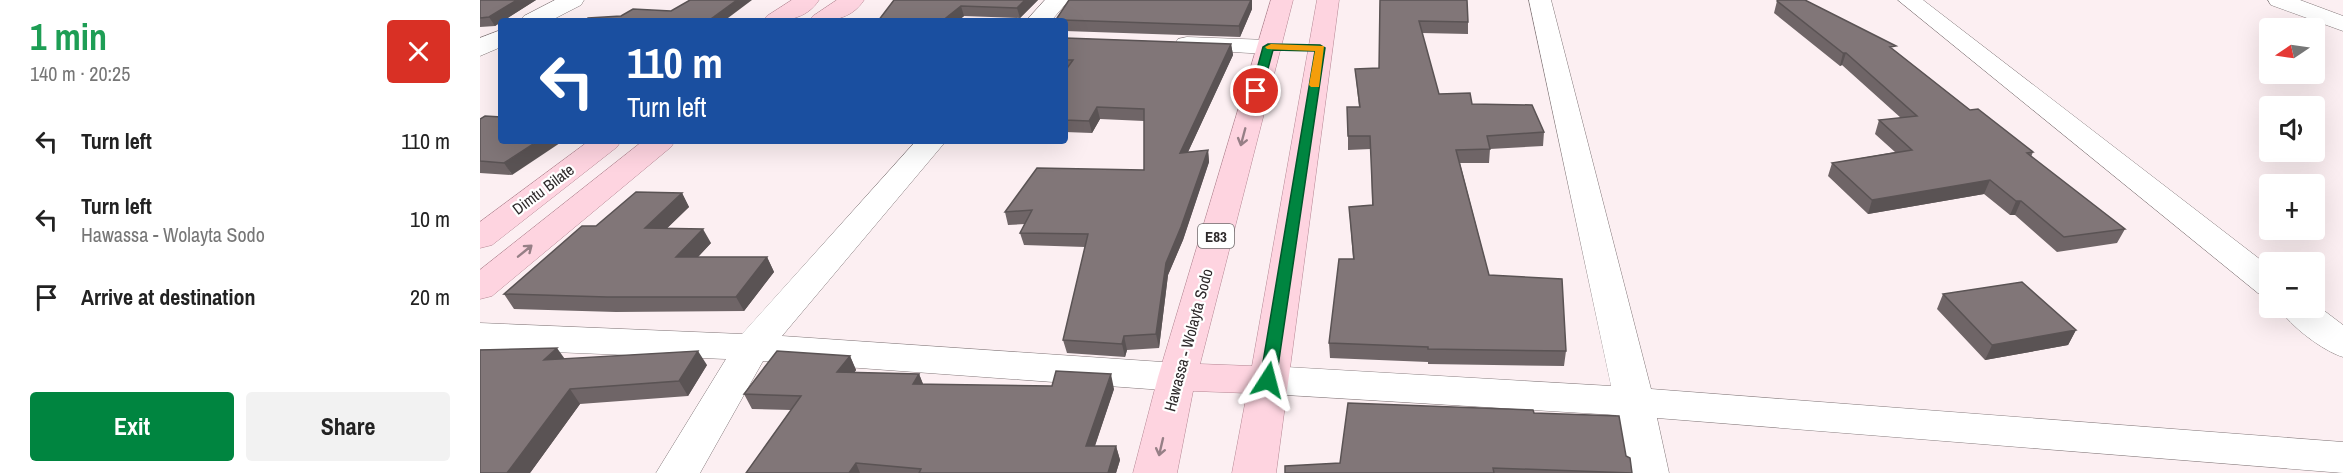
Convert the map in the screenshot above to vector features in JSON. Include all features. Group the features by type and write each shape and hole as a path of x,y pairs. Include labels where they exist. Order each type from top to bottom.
{"main road":[{"path":"780,18 808,0"},
{"path":"826,18 853,0"},
{"name":"Hawassa - Wolayta Sodo","path":"1254,473 1268,380 1294,47 1282,0"},
{"name":"Hawassa - Wolayta Sodo","path":"1155,473 1177,377 1294,47 1328,0"},
{"name":"Dimtu Bilate","path":"480,238 603,144"},
{"path":"480,288 657,144"},
{"path":"1177,377 1268,380"}],"street":[{"path":"538,18 573,0"},
{"path":"1041,18 1058,0"},
{"path":"1540,0 1634,402 1647,473"},
{"path":"1909,0 2259,276"},
{"path":"2279,0 2343,24"},
{"path":"480,48 498,39"},
{"path":"1161,43 1294,47"},
{"path":"480,56 498,56"},
{"path":"678,473 752,347 929,144"},
{"path":"2310,318 2343,344"},
{"path":"480,336 752,347 1177,377"},
{"path":"1268,380 1634,402 2343,458"}],"building":[{"path":"480,0 517,0 489,17 480,18"},
{"path":"690,0 737,0 712,18 588,18 621,16 633,9 671,11"},
{"path":"894,0 1025,0 1017,8 961,6 946,18 880,18"},
{"path":"1069,0 1251,0 1239,26 1057,18"},
{"path":"1380,0 1467,0 1468,22 1419,21 1439,94 1470,93 1472,104 1532,105 1544,132 1487,136 1490,149 1456,150 1489,275 1562,279 1566,351 1428,349 1428,347 1329,343 1339,259 1354,259 1349,207 1373,205 1370,136 1348,136 1347,107 1360,107 1355,69 1379,68"},
{"path":"1778,0 1805,0 1896,46 1890,47 1970,110 1978,109 2033,152 2027,153 2125,229 2064,237 2021,201 2016,201 1990,180 1872,200 1832,163 1912,150 1879,120 1917,116 1846,53 1843,53"},
{"path":"1068,38 1231,44 1180,153 1208,150 1166,263 1156,334 1124,336 1122,344 1063,340 1088,234 1020,233 1032,210 1005,212 1037,168 1144,170 1144,109 1097,107 1089,121 1068,120 1068,67 1073,60 1068,60"},
{"path":"485,116 498,117 498,144 533,144 504,163 480,161 480,119"},
{"path":"636,192 682,193 645,228 703,229 676,257 767,257 736,297 504,294 582,226 596,226"},
{"path":"2022,282 2076,330 1992,345 1943,294"},
{"path":"557,348 544,360 698,351 679,381 570,389 507,473 480,473 480,350"},
{"path":"777,351 850,356 837,372 919,374 913,384 1052,386 1056,371 1111,374 1086,446 1116,446 1108,473 919,473 921,469 856,463 849,473 746,473 801,396 744,394"},
{"path":"1348,403 1533,410 1534,413 1619,416 1626,456 1630,458 1632,473 1493,468 1494,473 1285,473 1285,466 1340,463"}],"slow traffic":[{"path":"1271,47 1320,48 1315,85"}],"route":[{"path":"1256,91 1268,47 1320,48 1268,380"}]}
